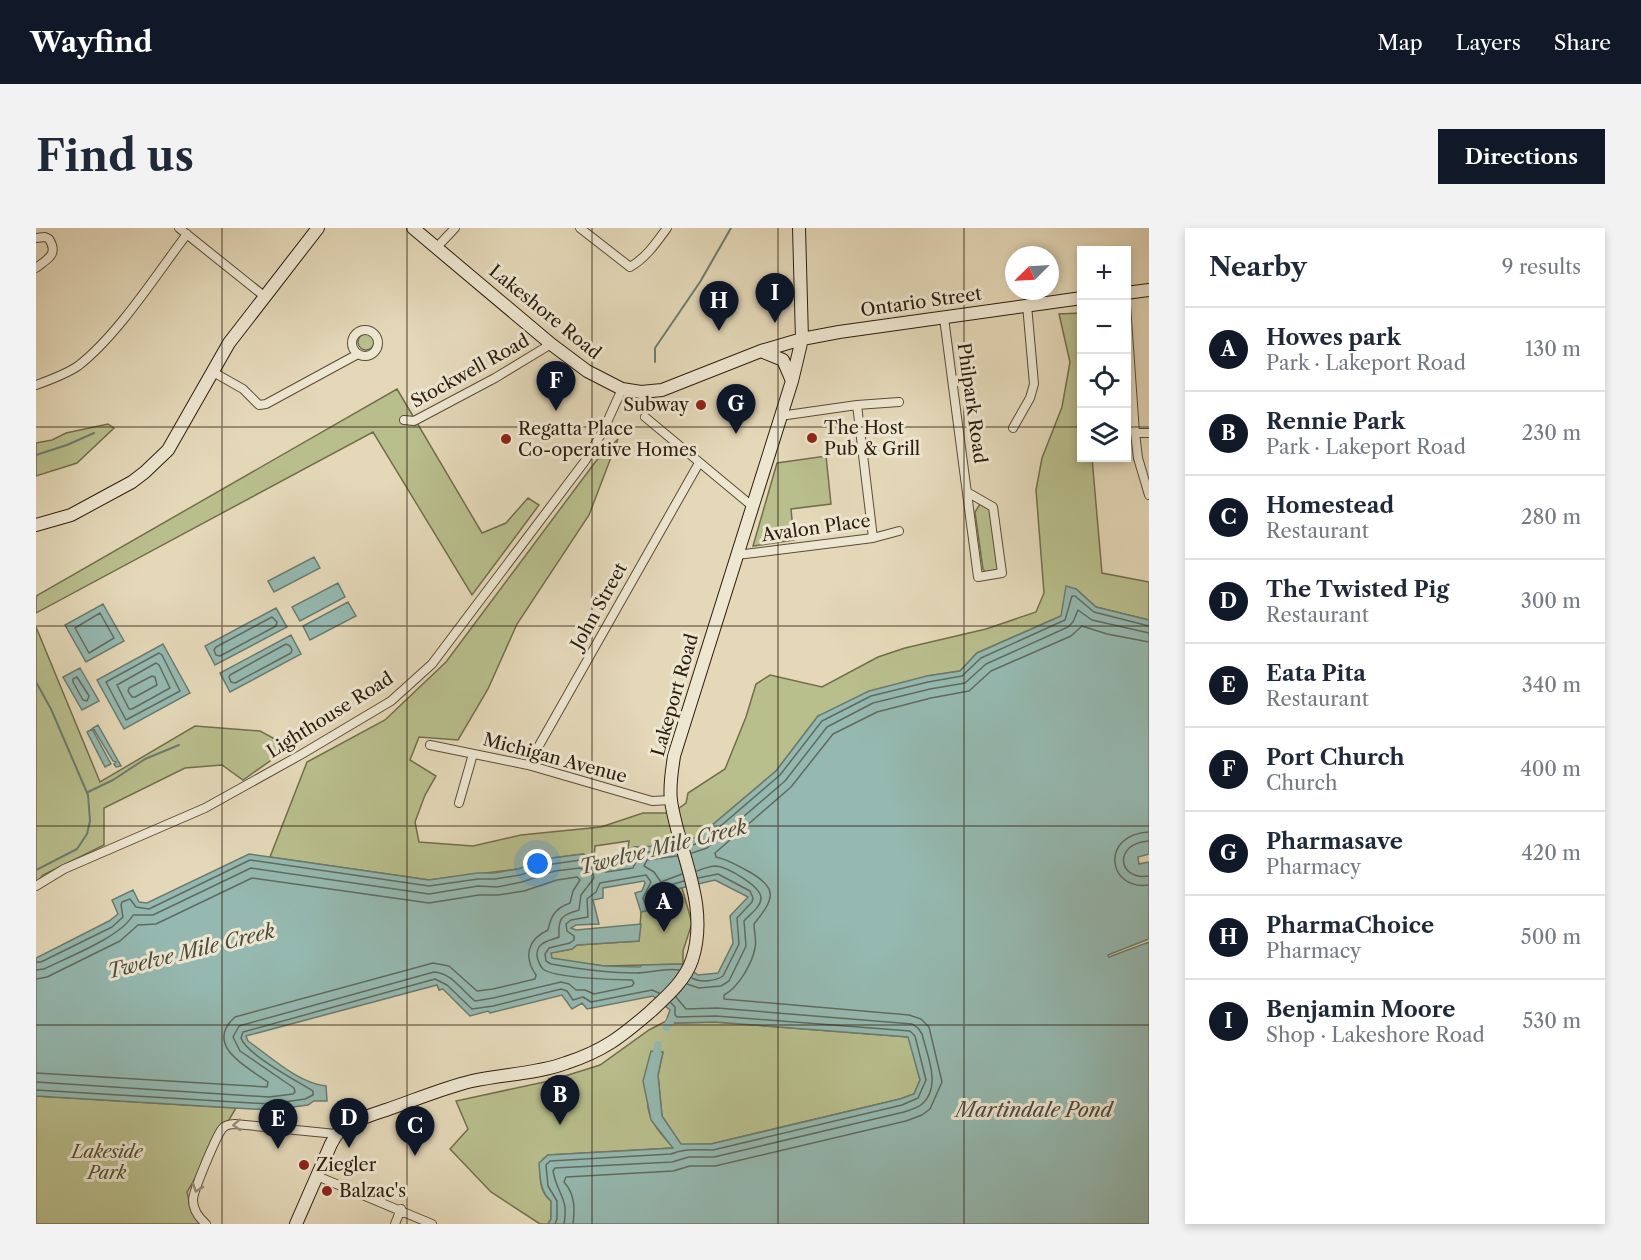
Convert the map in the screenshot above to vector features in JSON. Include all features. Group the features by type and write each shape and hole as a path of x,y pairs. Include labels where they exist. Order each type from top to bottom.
{"main road":[{"path":"36,525 71,515 132,482 168,450 229,343 318,228"},
{"name":"Lakeshore Road","path":"413,228 551,344 587,371 622,389 641,392 662,390 761,351 802,339"},
{"name":"Lakeport Road","path":"336,1134 358,1120 431,1094 472,1082 563,1065 592,1053 619,1038 657,1005 681,980 692,962 698,936 698,906 678,832 670,783 674,756 792,381 802,339 799,228"},
{"path":"1131,292 1149,290"},
{"name":"Ontario Street","path":"802,339 1077,299"},
{"path":"761,351 783,360 792,381"},
{"path":"296,1224 336,1134"}],"street":[{"path":"179,228 264,296"},
{"path":"437,247 455,228"},
{"path":"580,228 630,267 640,262 667,228"},
{"path":"36,385 77,367 101,345 187,234"},
{"path":"36,238 50,239 54,250 52,256 36,268"},
{"path":"1013,428 1030,398 1034,384 1027,305"},
{"name":"Philpark Road","path":"944,318 978,577 1002,573 993,507 967,492"},
{"name":"Stockwell Road","path":"404,420 414,421 495,378 551,344"},
{"path":"213,372 243,389 259,405 266,404 358,354"},
{"path":"1129,354 1138,458 1149,495"},
{"name":"Lighthouse Road","path":"36,886 64,868 205,808 302,754 390,701 432,664 585,461 603,431 622,389"},
{"path":"780,416 857,405 899,402"},
{"path":"857,405 873,538"},
{"path":"645,417 752,506"},
{"path":"1135,433 1149,433"},
{"name":"John Street","path":"528,765 699,463"},
{"name":"Avalon Place","path":"737,555 873,538 899,531"},
{"name":"Michigan Avenue","path":"430,745 528,765 652,801 671,800"},
{"path":"459,803 473,754"},
{"path":"206,1224 197,1215 194,1195 219,1135 226,1126 235,1124 336,1134"},
{"path":"317,1176 401,1209 432,1224"},
{"path":"395,1224 401,1209"}],"green space":[{"path":"1077,313 1077,462 1092,462 1102,573 1149,582 1149,620 1096,607 1076,589 1061,616 977,653 960,671 927,676 818,716 776,771 698,837 662,846 634,847 631,863 626,863 629,841 595,846 594,859 583,854 552,858 518,869 429,880 270,857 307,762 385,720 446,662 596,461 618,439 589,515 517,624 488,689 458,740 419,737 410,760 436,776 425,795 415,822 419,842 473,846 521,835 601,827 643,813 672,813 686,803 688,793 725,769 746,717 756,684 770,675 822,687 878,657 905,648 986,629 1036,612 1044,593 1036,490 1042,458 1062,407 1070,362 1059,314"},
{"path":"363,334 369,334 374,342 372,348 363,350 358,345 358,339"},
{"path":"397,389 482,533 506,523 528,498 539,505 472,595 373,432 36,613 36,596"},
{"path":"108,424 114,428 77,463 36,476 36,443 52,440 66,433"},
{"path":"826,456 831,504 791,509 794,540 753,546 777,463"},
{"path":"980,504 992,508 998,571 986,573 983,569 975,512"},
{"path":"36,627 100,782 195,726 260,731 290,747 243,780 222,765 185,768 104,808 104,845 43,875 36,883"},
{"path":"682,888 692,923 683,951 683,964 604,966 552,959 550,953 572,949 577,945 639,941 641,912 662,904 673,890"},
{"path":"666,1021 715,1022 909,1037 920,1080 914,1094 900,1099 711,1144 681,1145 662,1116 658,1075 663,1052 649,1093 649,1113 662,1135 674,1148 548,1155 543,1159 540,1176 544,1192 551,1201 551,1219 548,1224 540,1224 491,1192 450,1149 468,1129 456,1101 549,1081 600,1065 649,1030"},
{"name":"Lakeside Park","path":"36,1096 236,1108 187,1192 192,1212 200,1224 36,1224"}],"water":[{"path":"314,557 320,568 274,592 268,581"},
{"path":"338,583 345,597 300,621 292,607"},
{"path":"1066,586 1076,589 1096,607 1149,620 1149,854 1138,857 1139,864 1149,862 1149,939 1108,955 1109,957 1149,942 1149,1224 548,1224 551,1219 551,1201 543,1189 539,1163 548,1155 673,1148 651,1120 643,1081 651,1051 663,1052 658,1075 662,1116 681,1144 711,1144 900,1099 914,1094 920,1080 908,1037 715,1022 676,1023 666,1021 670,1010 653,996 587,1009 582,1003 572,1009 562,995 470,1016 443,989 439,990 437,985 246,1036 248,1041 295,1075 326,1086 327,1101 314,1101 308,1105 270,1110 36,1096 36,958 109,921 118,914 112,900 133,890 139,902 147,903 249,854 429,880 518,869 552,858 583,854 607,866 631,863 634,847 662,846 698,837 776,771 818,716 869,691 927,676 960,671 977,653 1061,616","holes":["715,880 748,897 730,916 733,943 718,973 698,975 683,964 642,965 640,967 604,966 552,958 551,953 572,949 577,945 639,941 641,924 576,930 571,928 576,925 599,924 593,900 603,898 603,888 644,881 642,891 635,893 641,912 661,907 673,890"]},
{"path":"348,602 356,616 310,640 303,626"},
{"path":"103,604 124,641 86,662 65,625"},
{"path":"276,608 287,627 215,665 205,646"},
{"path":"291,635 301,654 230,692 220,673"},
{"path":"163,644 190,693 124,729 97,680"},
{"path":"80,668 99,701 82,710 63,677"},
{"path":"98,725 121,766 116,767 114,764 116,762 113,761 93,728"},
{"path":"92,729 111,764 105,767 87,732"}],"waterway":[{"path":"655,362 655,348 700,282 731,228"},
{"path":"36,455 94,433"},
{"path":"36,682 51,709 88,795 90,821 87,834 77,849 36,870"},
{"path":"88,792 113,780 145,759 179,745"},
{"path":"667,1027 670,1022"},
{"path":"657,1051 658,1045"}],"place":[{"name":"Benjamin Moore","path":"775,323"},
{"name":"PharmaChoice","path":"719,331"},
{"name":"Subway","path":"701,405"},
{"name":"Port Church","path":"556,411"},
{"name":"Pharmasave","path":"736,434"},
{"name":"The Host Pub & Grill","path":"812,438"},
{"name":"Regatta Place Co-operative Homes","path":"506,439"},
{"name":"Howes park","path":"664,932"},
{"name":"Rennie Park","path":"560,1125"},
{"name":"The Twisted Pig","path":"349,1148"},
{"name":"Eata Pita","path":"278,1149"},
{"name":"Homestead","path":"415,1156"},
{"name":"Ziegler","path":"304,1165"},
{"name":"Balzac's","path":"327,1191"}],"water label":[{"name":"Twelve Mile Creek","path":"663,847"},
{"name":"Twelve Mile Creek","path":"191,951"},
{"name":"Martindale Pond","path":"1034,1110"}]}
